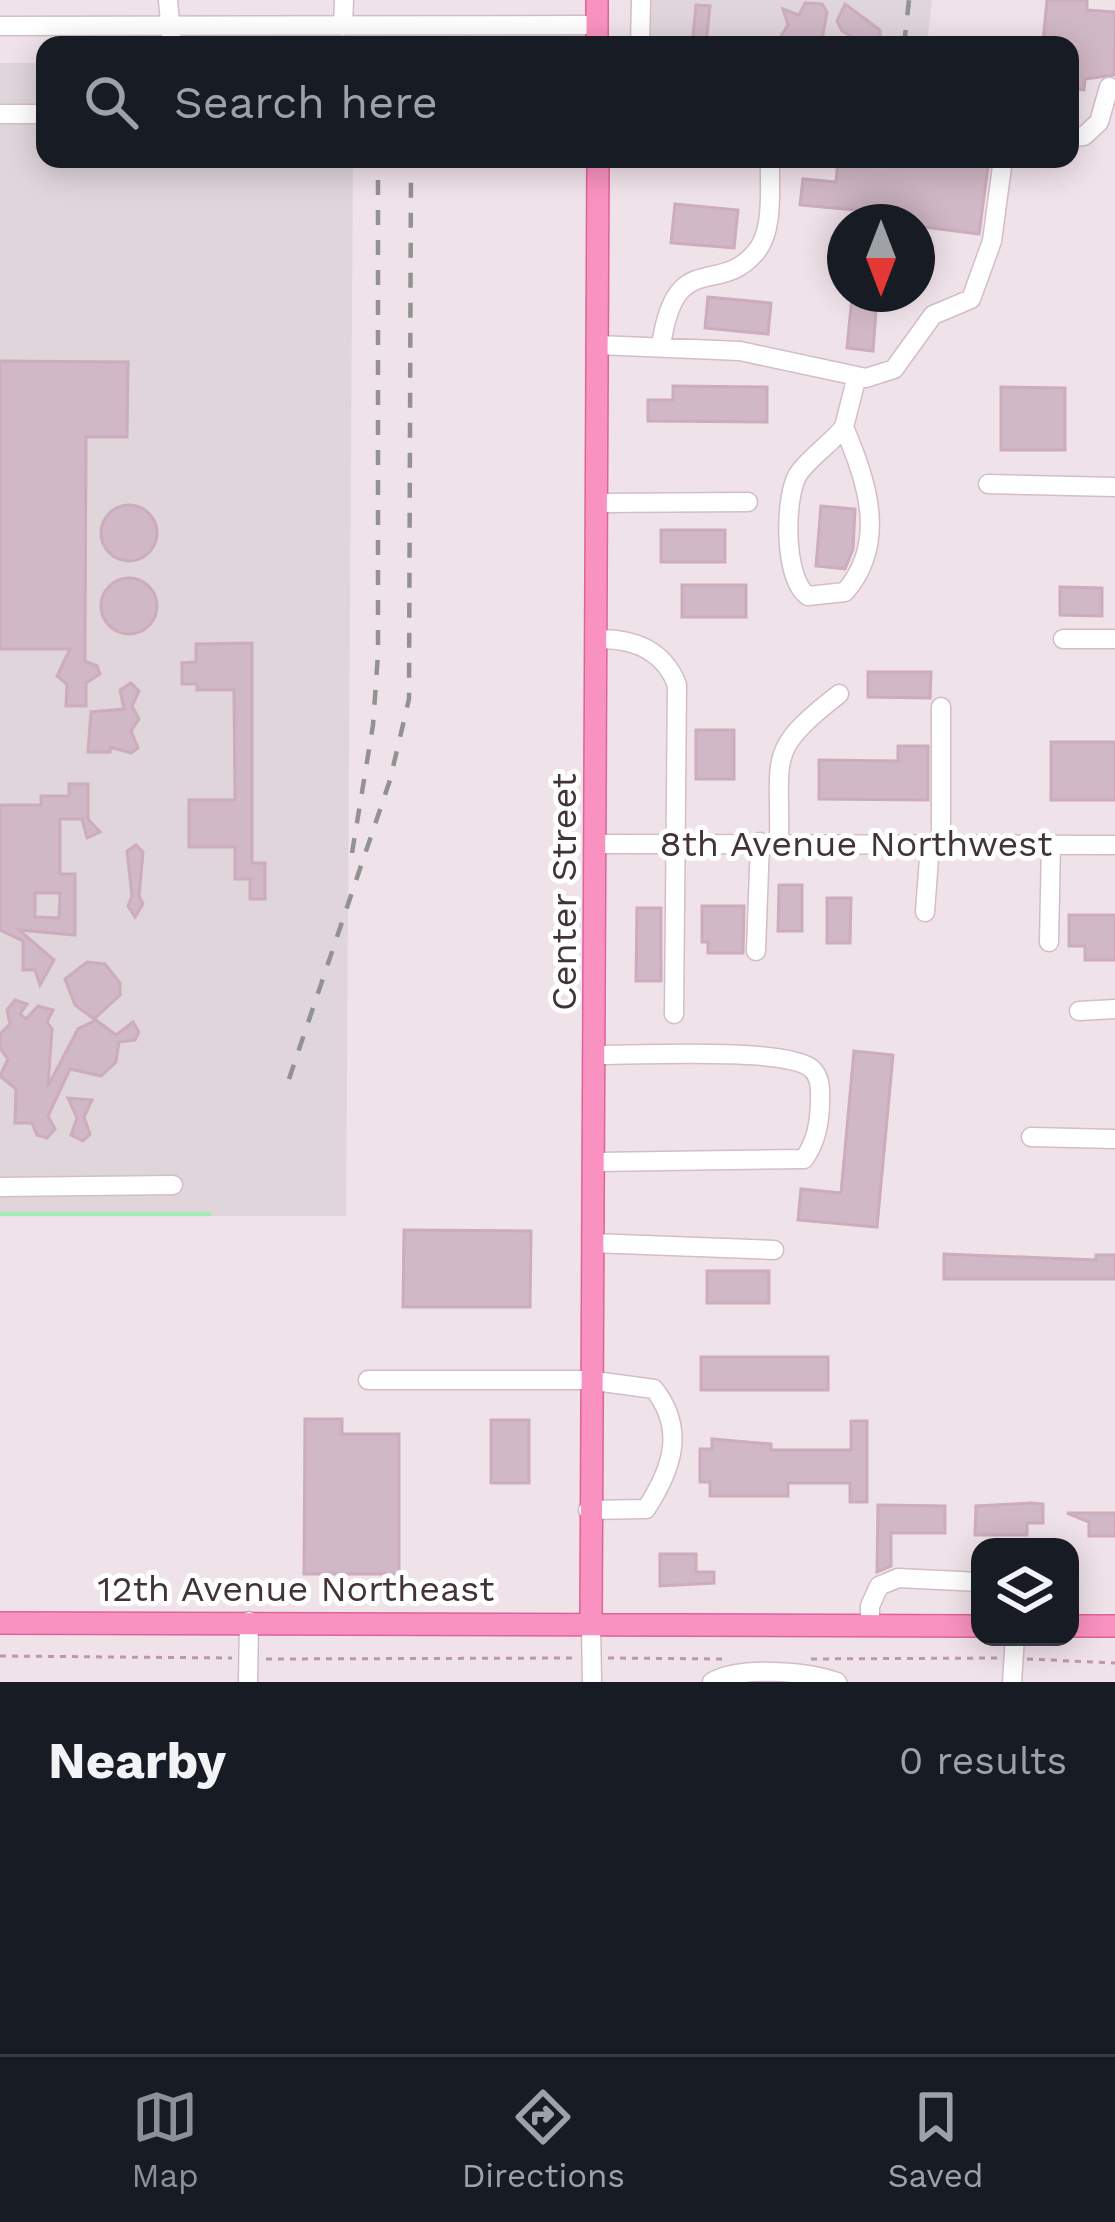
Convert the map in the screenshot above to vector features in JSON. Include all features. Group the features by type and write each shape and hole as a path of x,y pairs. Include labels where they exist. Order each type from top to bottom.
{"main road":[{"path":"597,0 597,35"},
{"name":"Center Street","path":"591,1624 598,168"},
{"name":"12th Avenue Northeast","path":"0,1623 971,1626"},
{"path":"1079,1626 1115,1626"}],"street":[{"path":"168,0 170,36"},
{"path":"344,0 344,26"},
{"path":"640,36 641,0"},
{"path":"0,26 170,36 344,26 597,35"},
{"path":"1079,136 1099,122 1109,88"},
{"path":"0,114 36,114"},
{"path":"661,346 666,314 683,286 740,265 758,252 769,216 770,168"},
{"path":"598,345 740,351 857,376 894,369 933,316 971,299 992,241 1002,168"},
{"path":"844,428 870,488 868,554 845,592 808,596 798,589 790,568 797,476 844,428 857,376"},
{"path":"988,484 1115,487"},
{"path":"598,503 748,502"},
{"path":"597,639 651,649 671,668 677,685 674,1014"},
{"path":"1063,639 1115,639"},
{"path":"756,951 781,750 797,727 839,694"},
{"path":"925,912 936,844 941,707"},
{"name":"8th Avenue Northwest","path":"597,844 1115,845"},
{"path":"1049,942 1051,845"},
{"path":"1079,1011 1115,1009"},
{"path":"596,1162 804,1159 817,1136 820,1089 808,1065 776,1054 597,1054"},
{"path":"1031,1137 1115,1139"},
{"path":"0,1187 173,1185"},
{"path":"592,1243 774,1250"},
{"path":"368,1380 589,1380 654,1389 669,1408 673,1462 646,1510 588,1510"},
{"path":"870,1625 870,1606 878,1586 898,1578 971,1582"},
{"path":"248,1682 249,1621"},
{"path":"591,1624 592,1682"},
{"path":"1012,1682 1015,1646"},
{"path":"712,1682 724,1676 792,1675 837,1682"}],"path":[{"path":"0,1656 740,1659"},
{"path":"805,1660 1014,1658 1115,1663"}],"shaded area":[{"path":"633,0 932,0 928,36 632,36"},
{"path":"0,63 36,63 36,168 353,168 346,1216 0,1216"}],"building":[{"path":"1047,0 1087,0 1087,10 1115,12 1114,75 1085,79 1084,90 1079,90 1079,36 1044,36"},
{"path":"805,3 822,4 827,12 823,36 781,36 788,25 783,9 799,15"},
{"path":"845,4 880,30 880,36 851,36 837,21"},
{"path":"696,5 710,6 707,36 693,36"},
{"path":"837,168 988,168 979,234 935,228 935,204 800,205 803,179 836,182"},
{"path":"675,204 738,210 734,248 671,243"},
{"path":"708,297 771,303 768,334 705,328"},
{"path":"850,312 876,312 873,351 847,348"},
{"path":"0,361 128,362 127,437 86,437 85,661 97,666 100,674 86,683 86,706 66,706 67,684 57,676 70,649 0,649"},
{"path":"673,386 767,387 767,422 648,421 648,400 673,400"},
{"path":"1001,387 1065,388 1065,450 1001,450"},
{"path":"129,505 149,513 157,533 149,553 129,561 109,553 101,533 109,513"},
{"path":"821,506 855,509 853,549 845,569 816,566"},
{"path":"661,530 725,530 725,562 661,562"},
{"path":"129,578 149,586 157,606 149,626 129,634 109,626 101,606 109,586"},
{"path":"682,585 746,585 746,617 682,617"},
{"path":"1060,587 1102,588 1102,616 1060,615"},
{"path":"252,643 252,863 265,863 265,899 250,899 250,879 235,879 235,847 189,847 189,800 235,800 234,690 197,690 197,684 182,684 182,663 196,662 196,644"},
{"path":"868,672 931,672 930,698 868,697"},
{"path":"131,683 139,691 132,706 139,719 131,731 138,748 131,753 110,747 110,752 88,752 91,712 124,709 120,690"},
{"path":"696,730 734,730 734,779 696,779"},
{"path":"1051,742 1115,742 1115,800 1051,800"},
{"path":"898,746 928,746 928,800 819,799 819,760 898,761"},
{"path":"69,784 88,784 88,819 100,832 87,838 82,819 60,819 60,874 75,874 75,935 19,930 54,960 40,985 35,970 23,970 23,941 0,930 0,805 41,805 41,796 69,796","holes":["35,893 60,893 59,918 35,917"]},
{"path":"136,845 143,852 139,896 143,904 135,917 128,906 132,896 127,851"},
{"path":"779,885 802,885 802,931 778,931"},
{"path":"827,898 851,898 850,943 827,943"},
{"path":"702,906 744,906 743,953 708,953 708,942 702,942"},
{"path":"637,908 661,908 661,981 636,981"},
{"path":"1069,915 1115,915 1115,960 1085,960 1085,946 1069,946"},
{"path":"87,962 105,964 120,983 120,995 94,1019 75,1005 65,979"},
{"path":"15,1000 27,1004 20,1014 26,1019 38,1006 53,1010 47,1022 52,1029 48,1086 78,1029 96,1020 116,1035 133,1022 139,1032 135,1040 119,1042 116,1062 101,1076 70,1069 48,1116 55,1129 47,1138 37,1135 32,1123 15,1123 16,1089 0,1076 8,1059 0,1048 0,1034 10,1024 7,1010"},
{"path":"854,1051 893,1055 877,1227 798,1220 801,1189 841,1193"},
{"path":"68,1098 92,1100 84,1117 90,1134 83,1141 71,1135 77,1118"},
{"path":"404,1230 531,1231 530,1307 403,1307"},
{"path":"944,1254 1096,1260 1096,1255 1115,1255 1115,1279 944,1279"},
{"path":"707,1271 769,1271 769,1303 707,1303"},
{"path":"701,1357 828,1357 828,1390 701,1390"},
{"path":"305,1419 342,1419 342,1434 399,1434 399,1574 304,1574"},
{"path":"491,1420 529,1420 529,1483 491,1483"},
{"path":"851,1421 867,1421 867,1502 850,1502 850,1483 788,1483 788,1496 710,1496 710,1482 700,1482 700,1449 712,1449 712,1439 771,1444 771,1450 851,1450"},
{"path":"1043,1504 1043,1523 1027,1523 1027,1535 975,1535 976,1506"},
{"path":"878,1505 945,1506 945,1533 891,1533 891,1566 877,1572"},
{"path":"1067,1513 1115,1513 1115,1536 1089,1536 1089,1522"},
{"path":"660,1554 696,1554 696,1572 714,1572 714,1583 660,1586"}],"waterway":[{"path":"0,1214 209,1214"}],"railway":[{"path":"905,36 909,0"},
{"path":"352,853 373,725 378,654 378,168"},
{"path":"289,1079 390,780 409,699 411,168"}]}
